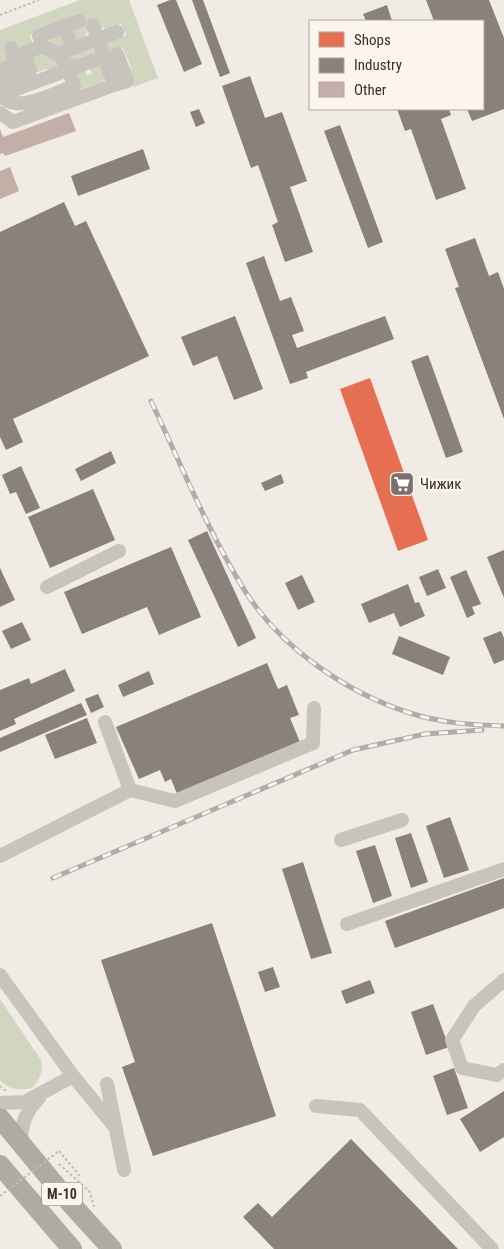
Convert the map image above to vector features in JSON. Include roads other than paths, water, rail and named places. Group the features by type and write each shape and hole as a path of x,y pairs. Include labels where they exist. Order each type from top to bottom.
{"highway":[{"name":"М-10","path":"0,1118 112,1249"},
{"name":"М-10","path":"0,1165 72,1249"}],"lane":[{"path":"79,21 66,32 39,36 43,46 57,54 73,68 89,66"},
{"path":"93,25 114,85"},
{"path":"65,62 98,39 117,32"},
{"path":"0,81 30,70 24,53 43,46"},
{"path":"0,70 16,64 10,48"},
{"path":"0,113 13,122 127,81 117,54"},
{"path":"0,94 10,104 24,103 74,86 65,62"},
{"path":"47,586 119,551"},
{"path":"0,856 130,790 176,801 313,743 314,708"},
{"path":"105,722 130,790"},
{"path":"341,840 402,820"},
{"path":"347,924 504,869"},
{"path":"0,975 73,1076 115,1128"},
{"path":"504,980 474,1006 452,1040 462,1068 497,1075 504,1070"},
{"path":"0,1104 25,1102 43,1094 73,1076"},
{"path":"107,1084 124,1170"},
{"path":"21,1144 20,1129 24,1118 29,1109 43,1094"},
{"path":"316,1106 360,1110 492,1249"}],"railway":[{"path":"151,401 207,522 232,569 260,612 296,649 317,666 363,694 410,713 445,721 504,726"},
{"path":"53,878 353,750 425,734 482,730"}],"place":[{"name":"Чижик","path":"402,484"}]}
